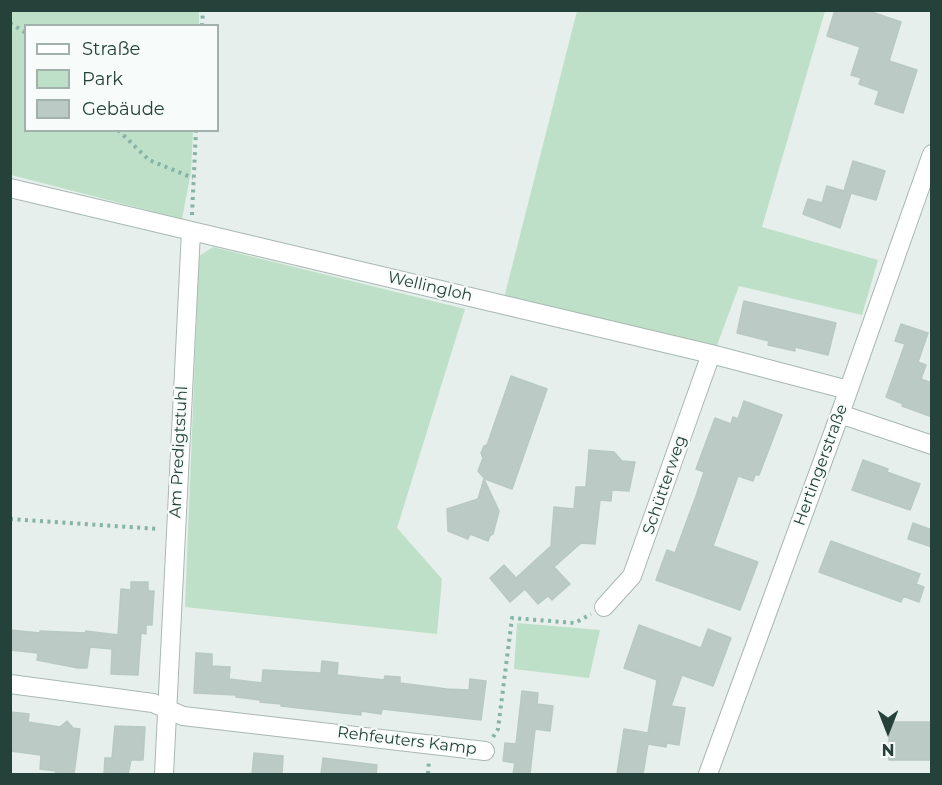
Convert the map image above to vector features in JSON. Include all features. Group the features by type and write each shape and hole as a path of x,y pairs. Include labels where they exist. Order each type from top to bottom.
{"street":[{"name":"Hertingerstraße","path":"708,774 840,414 932,154"},
{"name":"Wellingloh","path":"10,188 711,354 848,390"},
{"name":"Am Predigtstuhl","path":"164,774 191,231"},
{"name":"Schütterweg","path":"604,607 632,576 711,354"},
{"path":"840,414 932,445"},
{"name":"Rehfeuters Kamp","path":"10,684 153,703 183,716 485,751"}],"path":[{"path":"10,23 24,32"},
{"path":"120,132 149,160 193,178"},
{"path":"191,231 196,132"},
{"path":"10,519 175,530"},
{"name":"Rehfeuters Kamp","path":"485,751 498,729 512,618 576,623 604,607"}],"green space":[{"path":"10,11 199,11 199,24 24,24 24,132 193,132 191,172 182,219 11,175"},
{"path":"577,11 825,11 762,227 878,260 862,315 739,286 716,348 504,298"},
{"path":"213,247 465,309 397,528 442,579 437,634 185,607 199,256"},
{"path":"517,623 600,630 589,678 514,669"}],"building":[{"path":"835,10 866,10 901,22 889,61 917,70 903,113 875,104 879,91 859,84 861,78 851,75 860,47 827,36"},
{"path":"853,161 885,171 876,200 851,193 840,228 803,214 808,199 822,203 827,186 844,191"},
{"path":"744,301 836,323 828,355 795,347 795,351 768,345 769,341 737,333"},
{"path":"901,324 928,333 918,362 926,365 921,379 932,383 932,417 902,406 903,404 886,397 905,344 895,341"},
{"path":"511,376 547,389 512,489 485,479 478,471 483,458 481,453 487,445"},
{"path":"744,401 782,415 759,475 755,475 753,481 738,476 713,546 758,562 740,610 656,580 667,550 675,553 696,496 704,472 696,469 715,418 731,424 733,417 738,419"},
{"path":"589,450 614,452 622,461 635,462 629,491 612,490 611,501 600,500 595,544 581,543 554,567 570,584 552,600 548,596 538,604 525,589 510,602 490,578 504,565 516,578 551,546 554,507 574,509 576,487 586,487"},
{"path":"863,460 920,484 910,510 852,490"},
{"path":"484,479 499,511 493,534 488,541 470,534 468,539 448,531 447,509 478,499"},
{"path":"913,523 932,530 932,547 908,539"},
{"path":"831,541 920,574 916,584 924,587 919,602 903,596 901,602 819,572"},
{"path":"131,582 148,582 148,591 154,591 152,625 146,625 146,634 141,633 138,675 111,674 112,649 90,647 87,668 37,660 38,653 10,650 10,630 40,633 40,631 85,633 86,631 118,635 121,589 131,590"},
{"path":"639,625 701,648 708,629 731,638 713,686 682,675 671,706 685,708 679,745 667,743 666,747 648,744 643,774 617,774 624,729 648,733 657,680 624,668"},
{"path":"196,653 212,654 212,666 230,667 229,679 262,683 263,670 321,673 322,661 338,663 337,675 384,680 385,676 400,677 400,683 447,689 469,690 470,679 486,681 481,720 382,709 381,714 361,711 361,715 281,706 281,704 236,697 236,695 194,693"},
{"path":"522,691 538,693 537,704 553,706 550,731 535,729 530,774 513,774 515,763 503,761 505,743 516,744"},
{"path":"10,712 29,714 28,722 60,727 67,721 73,728 80,729 74,774 55,774 56,771 40,769 41,755 10,751"},
{"path":"889,722 932,722 932,760 889,760"},
{"path":"115,726 145,727 143,760 131,760 128,774 104,774 105,758 112,758"},
{"path":"254,753 283,756 282,774 252,774"},
{"path":"323,758 377,765 376,774 321,774"}]}
